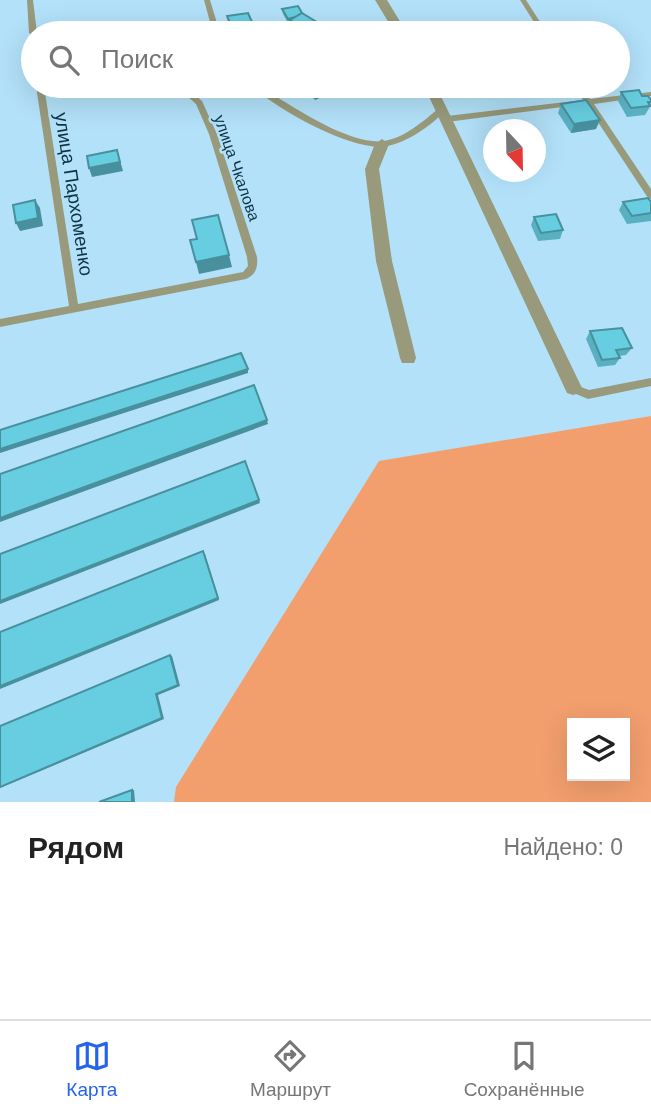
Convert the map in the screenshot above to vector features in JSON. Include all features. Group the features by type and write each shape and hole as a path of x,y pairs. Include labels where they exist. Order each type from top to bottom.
{"street":[{"path":"381,0 394,21"},
{"path":"436,98 573,388"},
{"path":"382,144 372,169 384,261 408,358"}],"lane":[{"path":"30,0 32,21"},
{"path":"207,0 213,21"},
{"path":"523,0 536,21"},
{"path":"630,97 651,94"},
{"name":"улица Пархоменко","path":"42,98 74,307"},
{"name":"улица Чкалова","path":"74,307 246,275 253,267 214,134 199,103 193,98"},
{"path":"271,98 307,120 382,144 444,114 620,98"},
{"path":"586,98 651,197"},
{"path":"0,323 74,307"},
{"path":"573,388 588,395 651,382"}],"shaded area":[{"path":"651,416 651,802 174,802 176,787 379,461"}],"building":[{"path":"298,6 302,13 288,19 282,9"},
{"path":"248,13 252,21 229,21 227,16"},
{"path":"302,13 315,21 292,21"},
{"path":"639,90 642,96 648,96 651,100 648,102 650,106 631,108 625,98 630,98 630,91"},
{"path":"586,100 600,120 574,124 561,104"},
{"path":"117,150 120,162 89,168 87,156"},
{"path":"648,198 651,202 651,213 632,216 623,202"},
{"path":"35,200 38,218 16,223 13,205"},
{"path":"556,214 563,230 541,233 534,217"},
{"path":"218,215 229,255 196,262 190,240 197,239 192,220"},
{"path":"622,328 632,348 616,350 620,358 602,360 590,331"},
{"path":"241,353 248,369 0,449 0,430"},
{"path":"254,385 267,420 0,518 0,474"},
{"path":"245,461 259,500 0,601 0,554"},
{"path":"203,551 218,598 0,686 0,632"},
{"path":"170,655 178,685 156,694 162,718 0,787 0,726"},
{"path":"132,790 132,802 99,802"}]}
